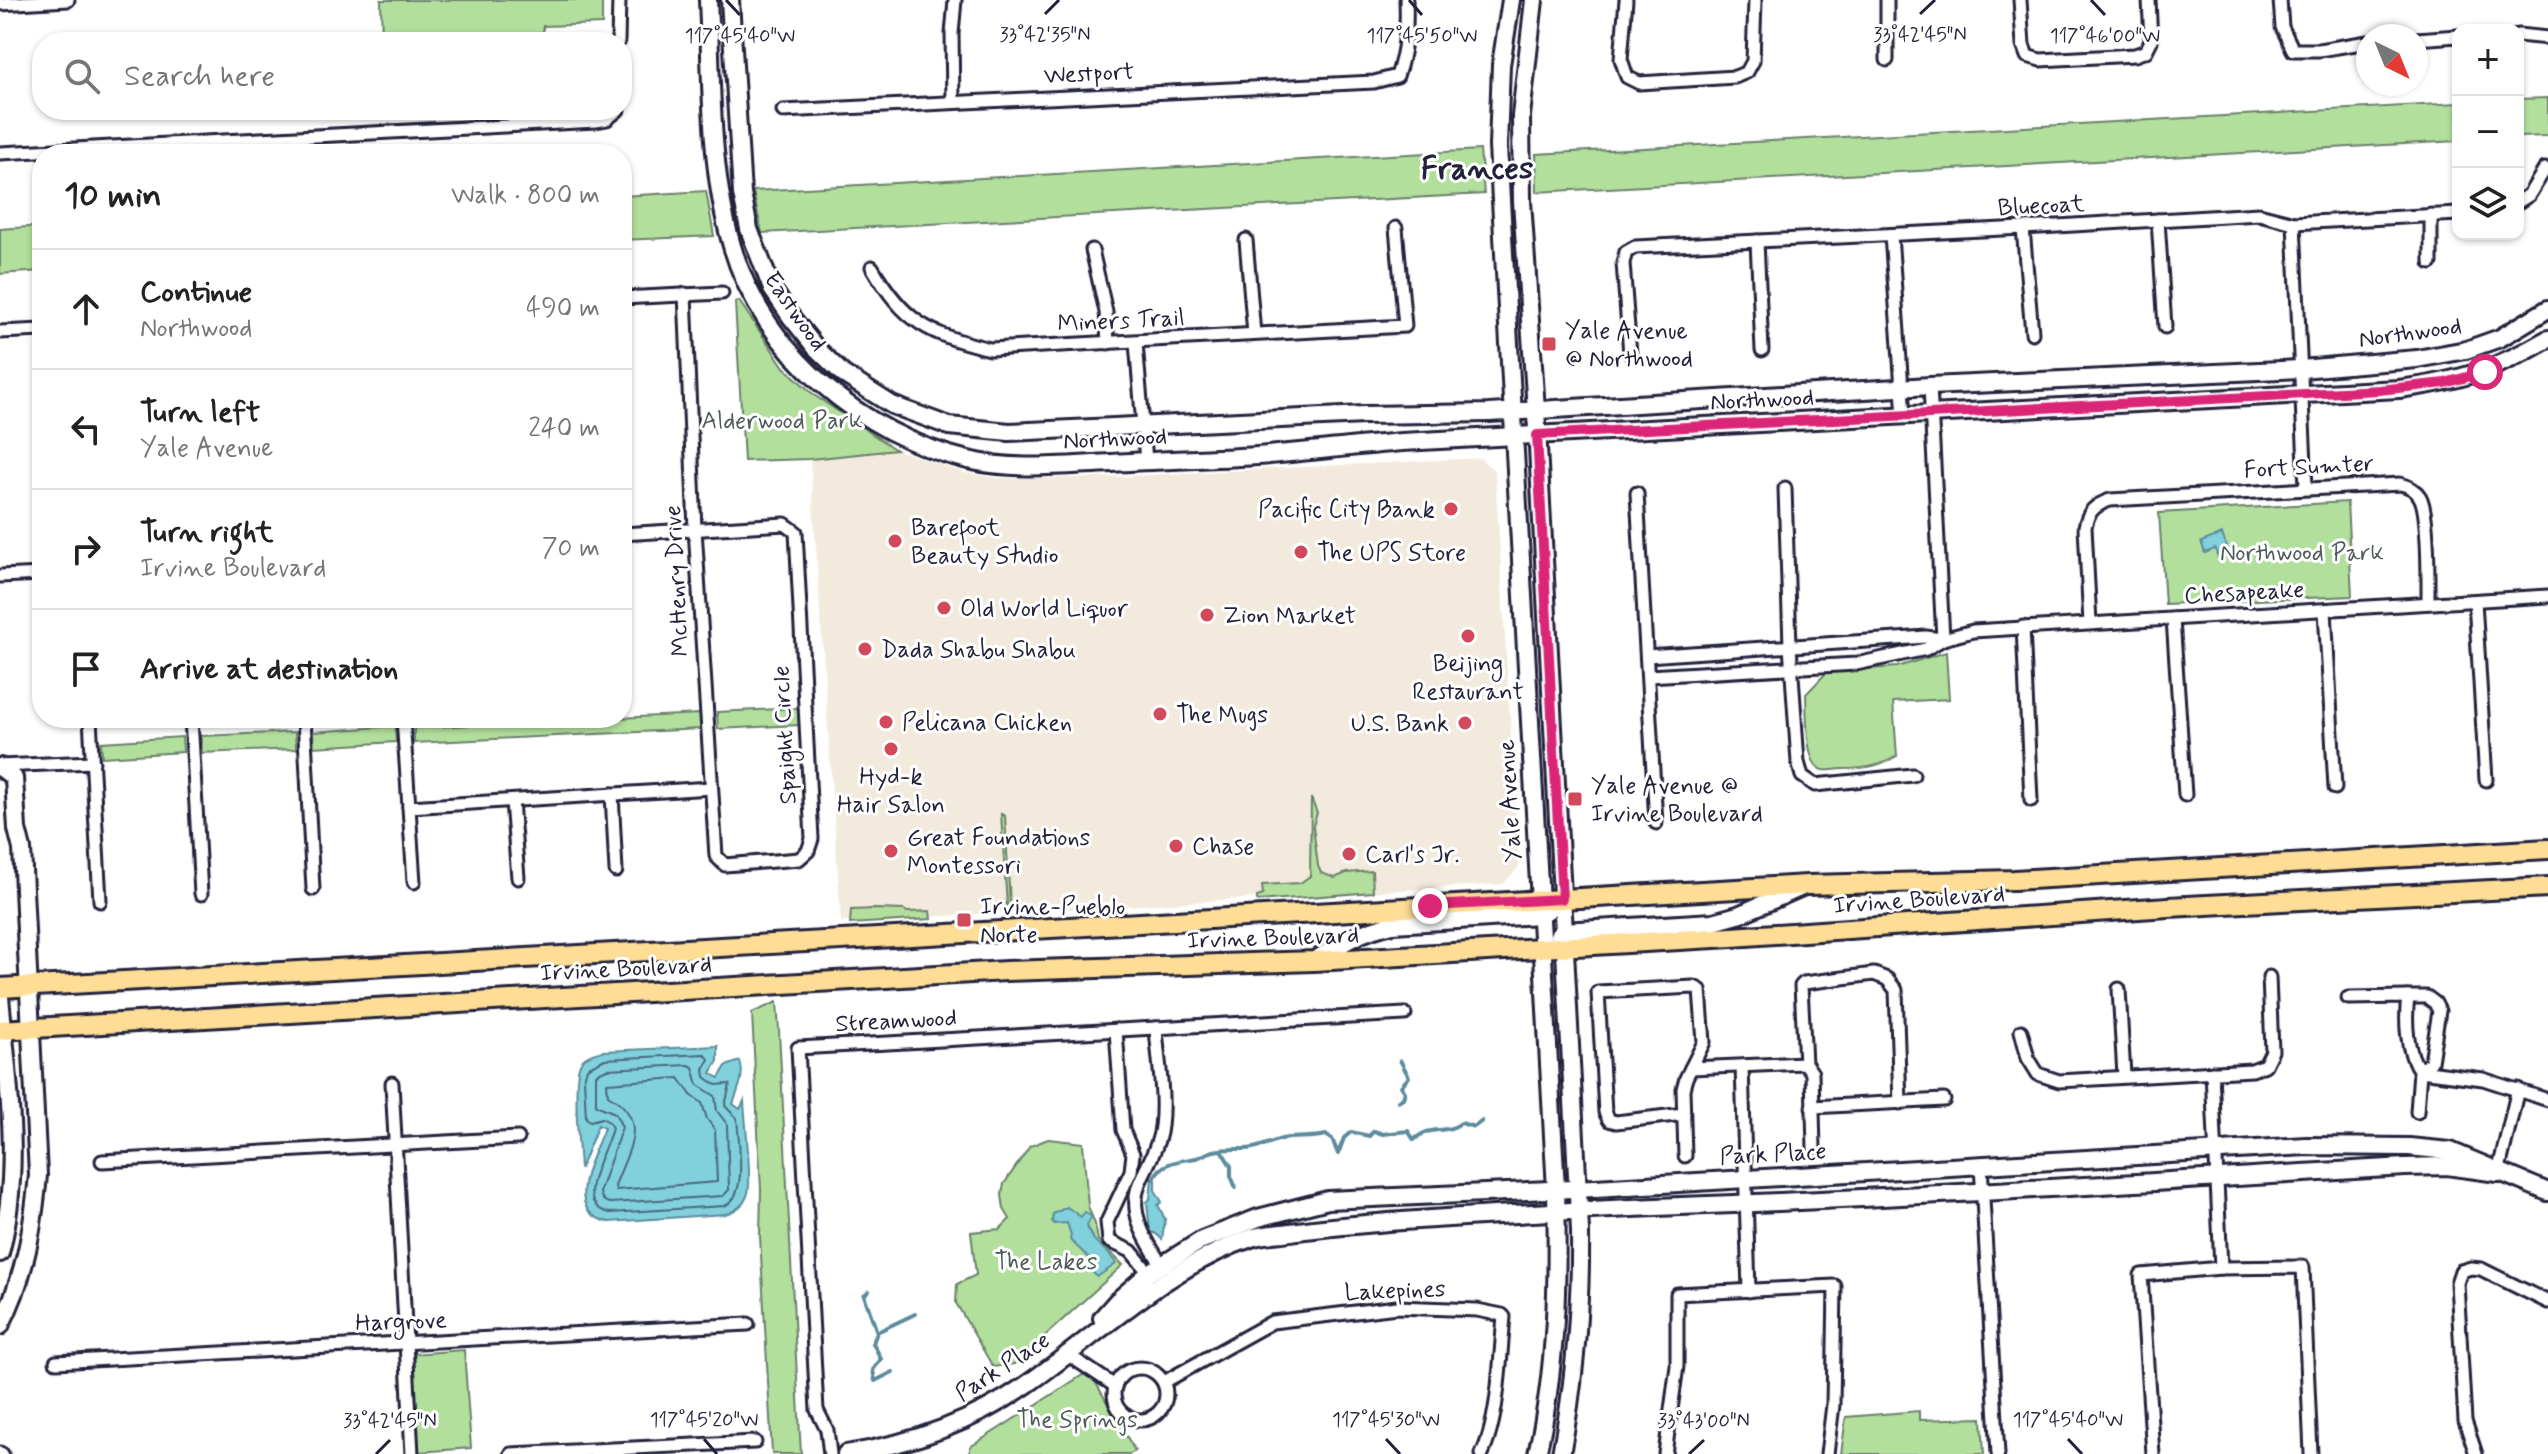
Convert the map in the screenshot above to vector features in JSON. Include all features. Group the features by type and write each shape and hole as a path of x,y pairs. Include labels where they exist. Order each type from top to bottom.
{"main road":[{"name":"Irvine Boulevard","path":"0,988 1540,908 1562,899 1807,885 2014,880 2548,849"},
{"name":"Irvine Boulevard","path":"2,1030 1006,971 1314,961 1542,948 1564,939 2548,887"}],"street":[{"path":"0,4 68,0"},
{"path":"618,32 619,0"},
{"name":"Eastwood","path":"708,0 719,178 732,246 741,274 755,300 798,362 824,386 867,418 906,440 969,460"},
{"name":"Eastwood","path":"730,0 742,194 749,229 772,289 807,338 843,374 892,405 920,417 975,430"},
{"path":"953,101 955,0"},
{"name":"Westport","path":"783,111 1374,82 1397,76 1407,30 1406,0"},
{"name":"Yale Avenue","path":"1511,0 1501,65 1498,146 1557,1211 1557,1312 1537,1454"},
{"name":"Yale Avenue","path":"1534,0 1524,74 1521,146 1579,1209 1579,1325 1572,1397 1561,1454"},
{"path":"1626,0 1621,59 1627,77 1639,83 1653,83 1735,77 1747,72 1753,61 1755,0"},
{"path":"1887,0 1887,60"},
{"path":"2020,0 2023,45 2027,56 2040,60 2135,55 2146,51 2151,41 2149,0"},
{"path":"2280,0 2282,27 2293,50 2319,50 2356,44"},
{"path":"2428,38 2452,36"},
{"path":"2524,36 2548,38"},
{"path":"168,144 602,120"},
{"path":"0,153 32,151"},
{"path":"2524,198 2545,169"},
{"name":"Bluecoat","path":"1630,354 1624,274 1626,252 1635,247 2259,214 2294,223 2452,214"},
{"path":"2431,215 2431,263"},
{"path":"2158,220 2165,327"},
{"path":"2294,223 2306,487"},
{"name":"Miners Trail","path":"872,267 885,290 903,311 927,329 956,341 990,349 1405,326 1396,228"},
{"path":"2023,228 2032,333"},
{"path":"1891,235 1904,416"},
{"path":"1246,240 1254,334"},
{"path":"1757,241 1762,350"},
{"path":"1092,250 1106,312 1108,343"},
{"path":"632,297 722,293"},
{"name":"McHenry Drive","path":"685,294 711,788 716,856 721,863"},
{"name":"Northwood","path":"975,430 1009,432 1389,414 1513,412 1930,386 2301,369 2417,359 2466,350 2500,338 2548,309"},
{"path":"0,332 32,330"},
{"name":"Northwood","path":"969,460 1023,466 1259,456 1326,447 2399,389 2445,383 2485,372 2548,339"},
{"path":"1136,343 1146,461"},
{"path":"1930,386 1943,639"},
{"name":"Fort Sumter","path":"2090,623 2085,527 2092,510 2110,500 2306,487 2400,484 2415,491 2424,508 2428,603"},
{"path":"1785,488 1790,646 1798,762 1802,776 1815,785 1913,775"},
{"path":"1637,493 1656,823"},
{"name":"Spaight Circle","path":"695,529 785,524 796,532 811,845 804,855 793,861 721,863"},
{"path":"632,533 695,529"},
{"path":"0,576 32,574"},
{"name":"Chesapeake","path":"1648,676 1856,664 1926,649 1943,639 1973,631 2548,596"},
{"path":"2475,601 2486,780"},
{"path":"2325,610 2335,788"},
{"path":"2173,619 2185,795"},
{"path":"2023,627 2031,800"},
{"name":"Chesapeake","path":"1647,656 1926,637 1943,639"},
{"path":"91,728 100,901"},
{"path":"192,728 201,894"},
{"path":"305,728 313,889"},
{"path":"404,728 414,882"},
{"path":"0,766 93,762"},
{"path":"0,766 14,778 17,829 24,865 38,1175 34,1222 23,1270 0,1326"},
{"path":"409,807 711,788"},
{"path":"612,794 616,871"},
{"path":"512,801 518,878"},
{"path":"1564,939 1713,922 1738,915 1807,885"},
{"path":"1314,961 1356,934 1375,928 1540,908"},
{"path":"1814,1149 1812,1073 1805,1063 1801,986 1804,983 1874,974 1887,979 1896,990 1900,1103"},
{"path":"2021,1031 2028,1058 2038,1074 2059,1081 2252,1070 2265,1065 2272,1051 2269,977"},
{"path":"1684,1114 1616,1122 1609,1120 1605,1112 1598,992 1694,987 1700,990 1704,1042 1683,1089 1684,1114 1685,1156"},
{"path":"2119,989 2124,1076"},
{"path":"0,997 13,1139 13,1178 8,1221 0,1253"},
{"path":"2408,997 2406,1013 2413,1061 2420,1071 2417,1112"},
{"path":"2348,998 2427,997 2435,1003 2439,1011 2431,1062 2420,1071"},
{"name":"Streamwood","path":"830,1454 827,1430 817,1410 798,1048 1405,1014"},
{"path":"1155,1268 1135,1212 1139,1184 1152,1159 1161,1120 1156,1028"},
{"path":"1116,1030 1123,1130 1133,1154 1131,1171 1107,1222 1109,1241 1131,1251 1155,1268"},
{"path":"1691,1068 1805,1063"},
{"path":"1742,1066 1749,1291"},
{"path":"2420,1071 2483,1079 2548,1100"},
{"path":"2212,1072 2221,1268"},
{"path":"392,1083 412,1454"},
{"path":"2498,1173 2518,1089"},
{"path":"1812,1107 1944,1100"},
{"path":"102,1161 518,1138"},
{"name":"Park Place","path":"1088,1336 1117,1301 1155,1268 1202,1240 1258,1218 1328,1200 1578,1189 2306,1146 2409,1147 2450,1151 2548,1192"},
{"path":"1981,1165 1998,1454"},
{"name":"Park Place","path":"846,1454 920,1437 964,1420 1028,1384 1088,1336 1181,1271 1252,1237 1328,1227 1579,1209 1747,1204 2447,1166 2498,1173"},
{"path":"2153,1454 2141,1275 2221,1268 2303,1267 2311,1454"},
{"path":"2476,1454 2465,1421 2457,1283 2461,1271 2481,1269 2548,1302"},
{"path":"1665,1454 1677,1366 1677,1294 1835,1286 1833,1405 1827,1454"},
{"name":"Lakepines","path":"1164,1382 1272,1322 1397,1307 1477,1310 1502,1315 1490,1438 1482,1454"},
{"name":"Hargrove","path":"56,1362 748,1324"},
{"path":"1067,1354 1115,1386"},
{"path":"1135,1367 1152,1370 1164,1382 1164,1405 1145,1420 1123,1414 1115,1400 1115,1386 1120,1376 1135,1367"},
{"path":"511,1454 755,1442"}],"shaded area":[{"path":"896,450 965,473 998,478 1090,478 1480,458 1495,471 1519,867 1503,884 841,922 810,459"}],"green space":[{"path":"381,0 602,0 602,24 543,26 543,32 382,32"},
{"path":"2548,98 2548,136 2524,137 2524,99"},
{"path":"2452,103 2452,141 1537,192 1536,154"},
{"path":"1480,150 1484,194 762,233 753,191"},
{"path":"706,191 714,236 632,240 632,195"},
{"path":"32,227 32,272 0,274 0,229"},
{"name":"Alderwood Park","path":"739,301 784,367 814,395 896,450 810,459 744,461 735,302"},
{"name":"Northwood Park","path":"2347,502 2352,596 2165,604 2159,513"},
{"path":"1946,652 1949,699 1893,702 1897,756 1863,768 1823,770 1817,766 1810,749 1806,694 1827,672 1897,667"},
{"path":"799,708 800,725 718,729 717,712"},
{"path":"700,714 700,729 414,743 414,728 632,728 632,717"},
{"path":"395,728 396,742 314,747 313,732"},
{"path":"295,732 296,749 202,753 201,736"},
{"path":"182,737 183,752 102,757 101,742"},
{"path":"1311,798 1317,813 1313,826 1321,873 1335,878 1346,873 1372,871 1373,892 1257,901 1257,897 1263,895 1262,885 1300,883 1310,876"},
{"path":"1001,814 1005,816 1010,904 1007,906"},
{"path":"851,910 930,911 931,919 850,924"},
{"path":"777,1002 801,1454 772,1454 760,1236 761,1190 752,1013"},
{"name":"The Lakes","path":"1048,1139 1083,1143 1088,1206 1098,1240 1123,1265 1014,1364 993,1367 956,1303 957,1284 976,1275 971,1232 1000,1229 1010,1219 1004,1209 1004,1184 1030,1146"},
{"path":"464,1350 471,1448 419,1452 412,1354"},
{"name":"The Springs","path":"1089,1371 1135,1451 1130,1454 970,1454 970,1447"},
{"path":"1919,1411 1919,1420 1982,1418 1984,1454 1841,1454 1846,1417"}],"water":[{"path":"2222,534 2230,556 2219,560 2215,549 2205,553 2201,542"},
{"path":"718,1046 718,1061 711,1073 719,1078 726,1066 740,1061 742,1072 733,1104 740,1109 744,1101 749,1174 745,1200 725,1214 609,1222 594,1216 586,1207 584,1182 604,1128 598,1125 580,1169 576,1096 581,1062 603,1051"},
{"path":"1152,1178 1162,1202 1158,1205 1165,1219 1162,1239 1150,1232 1147,1202"},
{"path":"1067,1207 1081,1217 1085,1212 1092,1217 1087,1225 1089,1231 1116,1264 1097,1277 1089,1268 1092,1261 1070,1240 1067,1223 1054,1224 1052,1221 1053,1214"}],"waterway":[{"path":"1398,1101 1405,1092 1401,1086 1409,1077 1400,1060"},
{"path":"1153,1179 1166,1165 1218,1150 1251,1149 1283,1139 1326,1135 1332,1139 1338,1154 1344,1138 1351,1132 1369,1136 1374,1131 1383,1134 1408,1131 1414,1140 1427,1132 1449,1129 1461,1123 1474,1127 1482,1121"},
{"path":"1221,1150 1231,1166 1236,1188"},
{"path":"869,1291 864,1295 877,1332 915,1314"},
{"path":"877,1332 873,1343 881,1359 873,1370 875,1381 893,1372"}],"place":[{"name":"Yale Avenue @ Northwood","path":"1549,344"},
{"name":"Pacific City Bank","path":"1451,509"},
{"name":"Barefoot Beauty Studio","path":"895,541"},
{"name":"The UPS Store","path":"1301,552"},
{"name":"Old World Liquor","path":"944,608"},
{"name":"Zion Market","path":"1207,615"},
{"name":"Beijing Restaurant","path":"1468,636"},
{"name":"Dada Shabu Shabu","path":"865,649"},
{"name":"The Mugs","path":"1160,714"},
{"name":"Pelicana Chicken","path":"886,722"},
{"name":"U.S. Bank","path":"1465,723"},
{"name":"Hyd-k Hair Salon","path":"891,749"},
{"name":"Yale Avenue @ Irvine Boulevard","path":"1575,799"},
{"name":"Chase","path":"1176,846"},
{"name":"Great Foundations Montessori","path":"891,851"},
{"name":"Carl's Jr.","path":"1349,854"},
{"name":"Irvine-Pueblo Norte","path":"964,920"}],"district":[{"name":"Frances","path":"1477,167"}],"route":[{"path":"1430,906 1562,899 1537,435 2399,389 2445,383 2485,372"}]}
